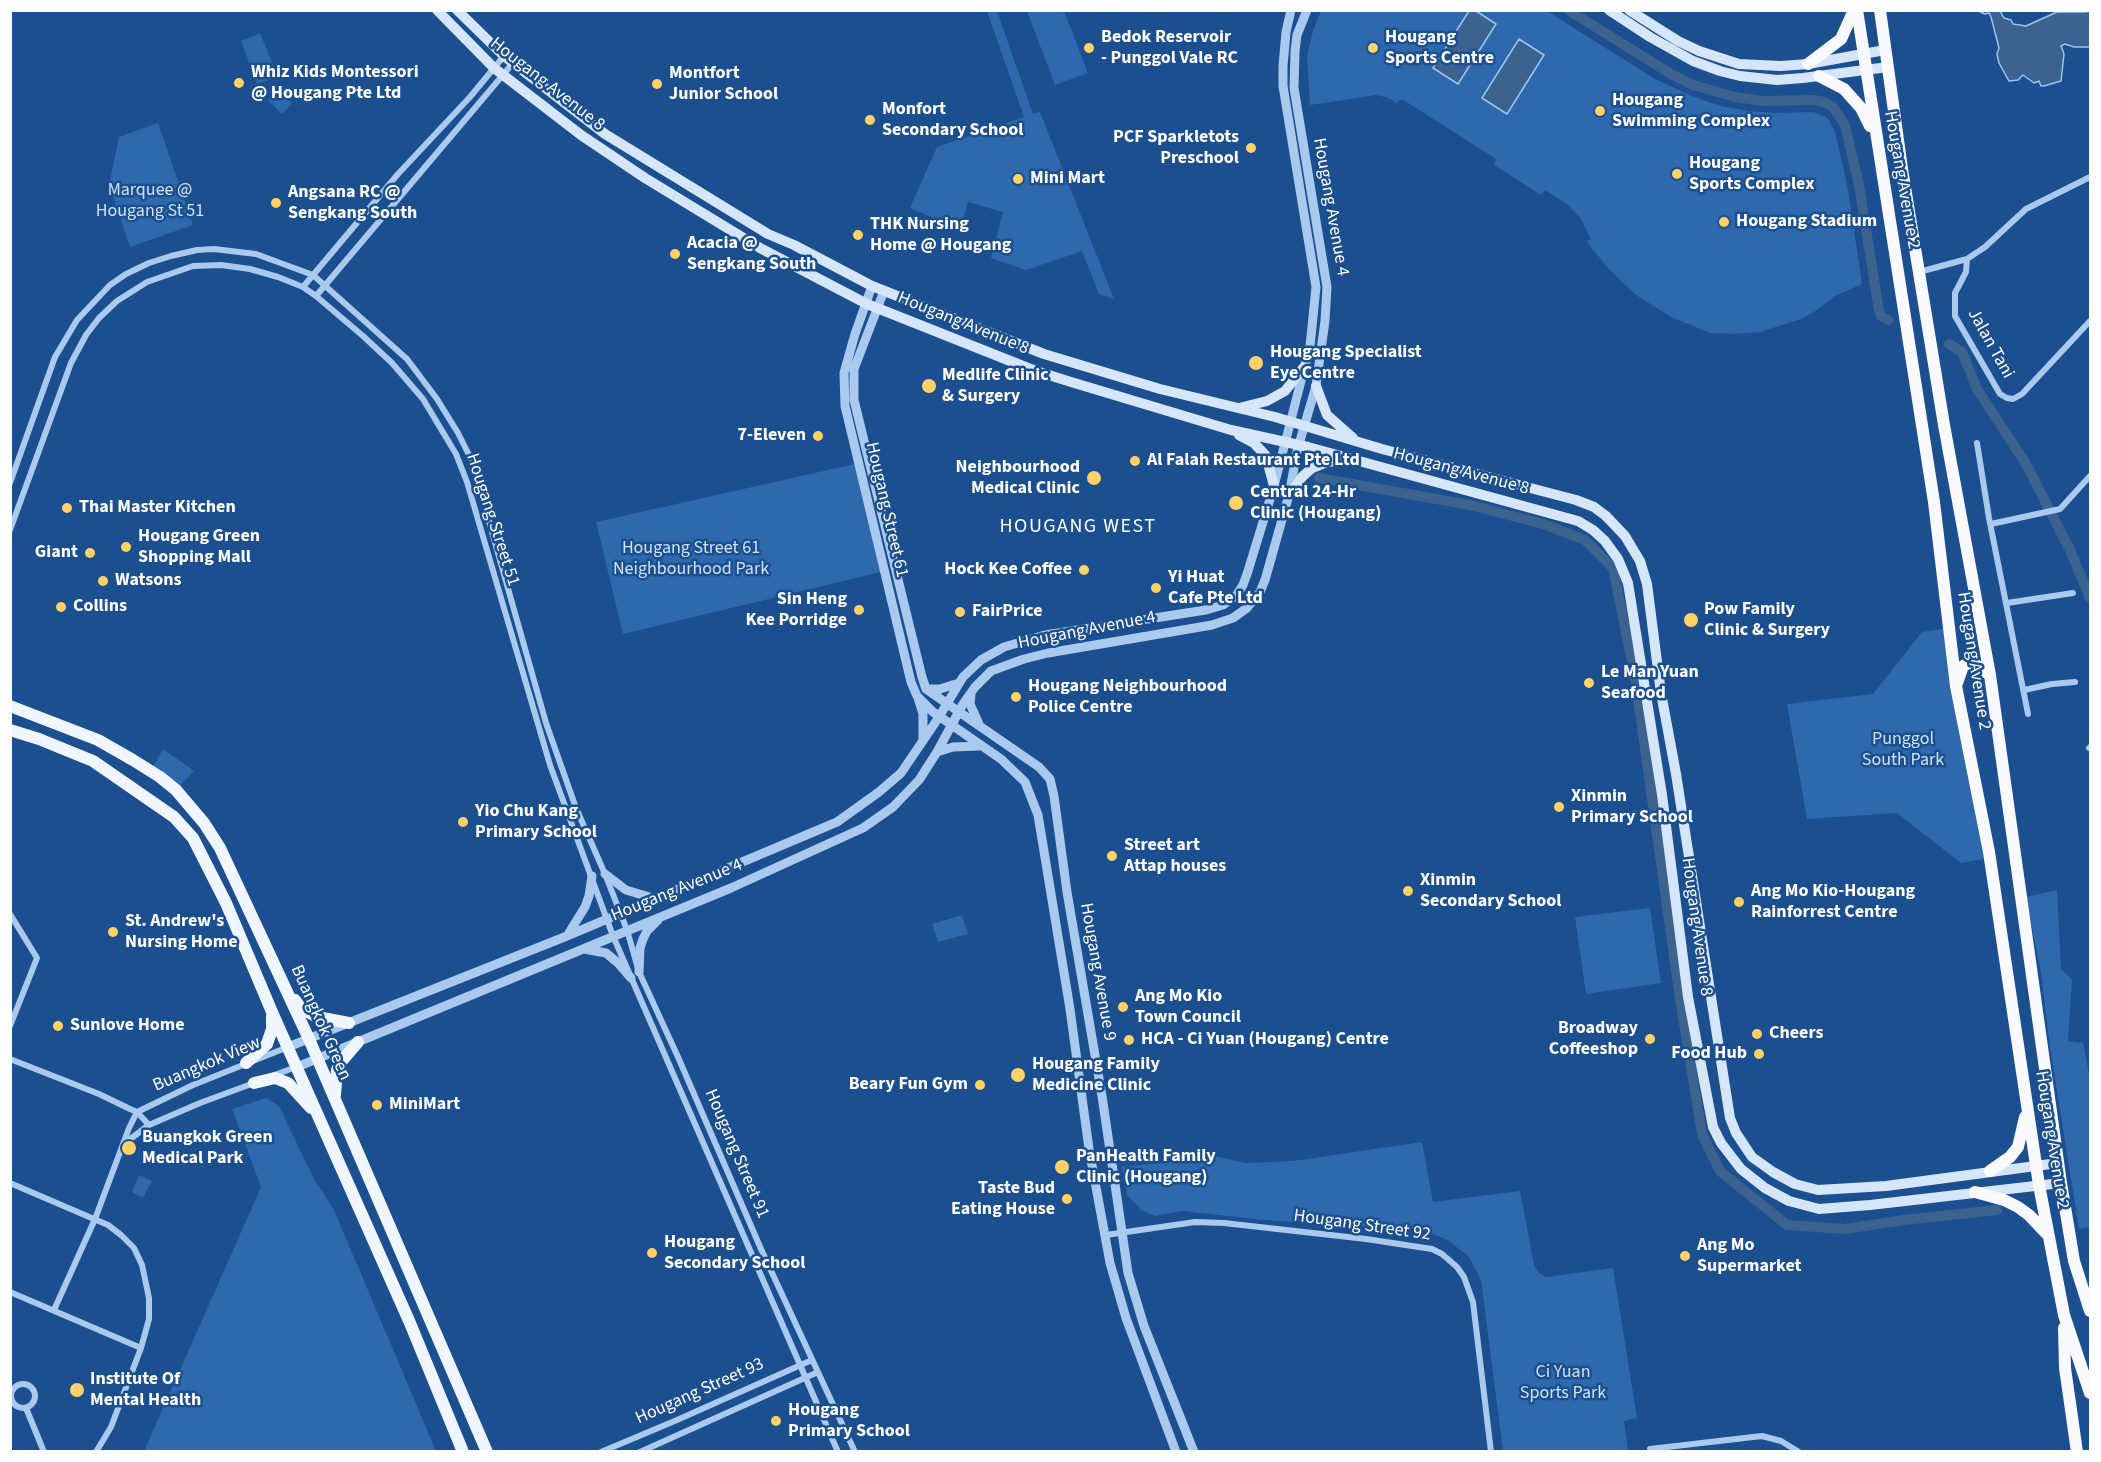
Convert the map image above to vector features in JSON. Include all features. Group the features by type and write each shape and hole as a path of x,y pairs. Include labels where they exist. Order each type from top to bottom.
{"highway":[{"path":"1808,64 1841,39 1855,10"},
{"name":"Hougang Avenue 2","path":"1855,10 1934,502 1956,686 1989,852 2039,1185 2064,1315"},
{"name":"Hougang Avenue 2","path":"1880,10 1944,425 1990,675 2061,1183 2074,1260 2091,1311"},
{"path":"1819,76 1845,89 1861,108 1876,140"},
{"path":"1956,686 1963,666 1969,663 1990,675"},
{"path":"1990,1172 2010,1157 2018,1147 2027,1107"},
{"path":"1975,1192 2004,1200 2018,1207 2048,1235"},
{"path":"2064,1315 2091,1394"},
{"path":"2064,1315 2065,1368 2077,1452"}],"main road":[{"name":"Hougang Avenue 8","path":"437,10 498,71 581,135 645,178 760,248 867,304 1034,370 1231,430 1286,441 1578,521 1605,541 1618,559 1628,583 1662,795 1688,997 1713,1127 1721,1143 1741,1169 1765,1188 1781,1197 1819,1209 2061,1183"},
{"name":"Hougang Avenue 8","path":"457,10 508,60 614,140 768,234 872,286 1044,354 1160,389 1290,421 1576,500 1594,507 1625,536 1640,561 1647,584 1661,693 1679,792 1730,1118 1736,1133 1752,1157 1795,1184 1818,1190 1886,1186 2058,1163"},
{"path":"1609,10 1674,51 1720,71 1740,76 1778,80 1888,67"},
{"path":"1629,10 1678,41 1699,51 1727,61 1748,65 1808,64 1885,50"},
{"path":"1236,408 1267,401 1285,391 1304,367"},
{"path":"1316,386 1327,416 1356,440"},
{"path":"1231,430 1254,443 1266,456 1274,486"},
{"path":"1289,495 1312,468 1328,462 1352,459"},
{"name":"Buangkok Green","path":"10,706 98,740 160,777 176,790 204,823 220,848 287,990 488,1452"},
{"path":"10,730 93,761 174,817 193,838 226,903 410,1323 458,1445 464,1452"},
{"path":"1662,795 1679,792"},
{"path":"1679,930 1699,926"},
{"path":"287,990 301,1008 317,1017 349,1023"},
{"path":"246,1063 267,1044 272,1029 272,1012"},
{"path":"334,1099 336,1070 358,1042"},
{"path":"254,1083 275,1078 288,1083 322,1124"}],"street":[{"name":"Hougang Avenue 4","path":"288,1047 567,936 837,822 901,773 939,717 959,682 981,660 1005,647 1030,638 1206,610 1223,605 1236,596 1243,585 1286,441 1310,346 1316,286 1283,86 1284,55 1291,10"},
{"name":"Hougang Avenue 4","path":"297,1067 731,888 863,828 899,800 919,780 971,692 991,671 1024,659 1212,626 1233,618 1247,608 1260,592 1289,495 1299,445 1316,386 1325,321 1327,287 1297,113 1294,70 1298,35 1307,10"},
{"path":"316,296 508,60"},
{"path":"303,287 398,174 508,60"},
{"path":"1298,178 1309,176"},
{"path":"1919,272 1967,259 1985,247 2026,209 2091,177"},
{"name":"Hougang Street 51","path":"10,483 56,357 77,320 110,285 149,263 197,250 214,249 256,255 313,274 407,359 458,432 467,450 477,475 546,723 576,808 627,930"},
{"name":"Jalan Tani","path":"1967,259 1966,272 1954,293 1955,316 2000,394 2007,398 2013,399 2022,394 2091,321"},
{"name":"Hougang Street 51","path":"10,530 71,363 93,326 117,301 147,282 193,266 221,264 250,268 303,287 363,336 400,372 423,399 456,454 467,482 550,765 614,936"},
{"name":"Hougang Street 61","path":"872,286 844,373 845,406 908,671 917,696 951,726"},
{"name":"Hougang Street 61","path":"884,291 854,369 854,400 926,689"},
{"path":"1977,443 2028,714"},
{"path":"1991,524 2060,508 2091,476"},
{"path":"2007,603 2073,593"},
{"path":"926,689 940,689 959,682"},
{"path":"2024,690 2075,682"},
{"path":"926,689 958,712"},
{"path":"971,692 970,704 980,726"},
{"path":"917,696 923,714 922,743"},
{"name":"Hougang Avenue 9","path":"958,712 1039,766 1050,779 1102,1096 1123,1232 1124,1252 1133,1293 1194,1452"},
{"name":"Hougang Avenue 9","path":"951,726 1001,759 1025,782 1038,815 1070,1009 1089,1149 1110,1263 1126,1318 1176,1452"},
{"path":"937,752 953,747 980,746"},
{"path":"605,874 626,890 656,898"},
{"path":"567,936 585,907 592,876"},
{"path":"10,914 37,958 10,1026"},
{"path":"584,949 606,954 635,975 643,939 647,931 662,916"},
{"name":"Hougang Street 91","path":"627,930 635,975 804,1377 838,1452"},
{"name":"Hougang Street 91","path":"614,936 635,975 855,1452"},
{"name":"Buangkok View","path":"54,1310 95,1219 137,1112 193,1084 288,1047"},
{"name":"Buangkok View","path":"10,1059 99,1094 137,1112 149,1125"},
{"name":"Buangkok View","path":"125,1143 149,1125 200,1103 297,1067"},
{"path":"10,1183 95,1219 121,1235 134,1248 142,1265 149,1298 149,1319 111,1427 96,1452"},
{"name":"Hougang Street 92","path":"1106,1235 1196,1222 1224,1223 1366,1239 1432,1250 1442,1254 1457,1267 1464,1277 1473,1302 1491,1452"},
{"path":"10,1292 141,1347"},
{"name":"Hougang Street 93","path":"601,1452 812,1360"},
{"name":"Hougang Street 93","path":"640,1452 818,1372"},
{"path":"19,1384 30,1386 33,1390 34,1401 27,1408 16,1407 12,1402 11,1392 19,1384"},
{"path":"27,1408 44,1452"},
{"path":"833,1440 847,1434"},
{"path":"1650,1449 1762,1436 1780,1441 1798,1452"}],"green space":[{"path":"987,11 997,11 1033,114 1040,112 1114,299 1099,294 1082,251 1026,270 991,258 1003,212 968,202 960,229 910,208 937,147 1024,117"},
{"path":"1027,11 1064,11 1088,73 1055,85"},
{"name":"Hougang Sports Complex","path":"1321,11 1547,11 1655,79 1694,97 1721,106 1748,111 1813,112 1824,116 1829,120 1835,132 1847,184 1862,284 1835,296 1801,319 1760,332 1710,333 1671,317 1636,295 1609,269 1586,241 1591,239 1581,219 1567,204 1545,190 1541,195 1494,165 1496,159 1402,99 1396,103 1389,98 1376,95 1310,105 1307,56"},
{"path":"260,33 278,77 257,84 241,41"},
{"path":"278,90 292,103 282,114 268,100"},
{"name":"Marquee @ Hougang St 51","path":"158,123 193,225 130,247 109,185 119,137"},
{"name":"Hougang Street 61 Neighbourhood Park","path":"855,464 881,572 623,634 596,522"},
{"name":"Punggol South Park","path":"1948,628 1984,859 1961,863 1897,813 1807,819 1787,704 1873,694 1922,632"},
{"path":"163,749 194,771 176,790 151,770"},
{"path":"2057,890 2061,969 2072,979 2068,1041 2083,1043 2090,1078 2090,1227 2079,1229 2050,1047 2041,973 2026,897"},
{"path":"1650,908 1661,983 1586,994 1575,917"},
{"path":"962,915 968,934 938,942 932,924"},
{"path":"266,1098 279,1106 314,1179 334,1210 436,1451 144,1451 261,1187 232,1109"},
{"name":"Ci Yuan Sports Park","path":"1422,1142 1433,1202 1520,1191 1534,1265 1539,1273 1546,1277 1613,1268 1637,1418 1624,1421 1628,1451 1503,1451 1481,1280 1469,1257 1448,1240 1415,1230 1264,1220 1182,1211 1155,1216 1141,1210 1127,1195 1122,1167 1219,1157 1245,1163 1293,1161"},
{"path":"139,1175 152,1181 143,1198 132,1192"}],"shaded area":[{"path":"1469,11 1476,11 1496,24 1458,84 1433,68"},
{"path":"1978,11 2000,11 2004,18 2011,20 2013,24 2026,26 2057,12 2090,11 2090,47 2074,47 2065,44 2061,46 2064,54 2061,81 2041,86 2039,81 2034,83 2023,75 2018,80 2009,81 1999,63 1997,54 1999,48 1991,17 1989,13"},
{"path":"1519,39 1544,55 1507,114 1482,98"}],"waterway":[{"path":"1568,10 1671,74 1693,85 1735,97 1764,101 1814,100 1833,107 1845,125 1859,185 1879,311 1881,316 1888,320"},
{"path":"1949,344 1962,352 1977,389 2026,464 2070,550 2090,598"},
{"path":"1319,478 1470,505 1543,524 1585,540 1613,568 1635,677 1680,999 1702,1134 1720,1171 1787,1225 1845,1229 1997,1210"}],"place":[{"name":"Bedok Reservoir - Punggol Vale RC","path":"1089,48"},
{"name":"Hougang Sports Centre","path":"1373,48"},
{"name":"Whiz Kids Montessori @ Hougang Pte Ltd","path":"239,83"},
{"name":"Montfort Junior School","path":"657,84"},
{"name":"Hougang Swimming Complex","path":"1600,111"},
{"name":"Monfort Secondary School","path":"870,120"},
{"name":"PCF Sparkletots Preschool","path":"1251,148"},
{"name":"Hougang Sports Complex","path":"1677,174"},
{"name":"Mini Mart","path":"1018,179"},
{"name":"Angsana RC @ Sengkang South","path":"276,203"},
{"name":"Hougang Stadium","path":"1724,222"},
{"name":"THK Nursing Home @ Hougang","path":"858,235"},
{"name":"Acacia @ Sengkang South","path":"675,254"},
{"name":"Hougang Specialist Eye Centre","path":"1256,363"},
{"name":"Medlife Clinic & Surgery","path":"929,386"},
{"name":"7-Eleven","path":"818,436"},
{"name":"Al Falah Restaurant Pte Ltd","path":"1135,461"},
{"name":"Neighbourhood Medical Clinic","path":"1094,478"},
{"name":"Central 24-Hr Clinic (Hougang)","path":"1236,503"},
{"name":"Thai Master Kitchen","path":"67,508"},
{"name":"Hougang Green Shopping Mall","path":"126,547"},
{"name":"Giant","path":"90,553"},
{"name":"Hock Kee Coffee","path":"1084,570"},
{"name":"Watsons","path":"103,581"},
{"name":"Yi Huat Cafe Pte Ltd","path":"1156,588"},
{"name":"Collins","path":"61,607"},
{"name":"Sin Heng Kee Porridge","path":"859,610"},
{"name":"FairPrice","path":"960,612"},
{"name":"Pow Family Clinic & Surgery","path":"1691,620"},
{"name":"Le Man Yuan Seafood","path":"1589,683"},
{"name":"Hougang Neighbourhood Police Centre","path":"1016,697"},
{"name":"Xinmin Primary School","path":"1559,807"},
{"name":"Yio Chu Kang Primary School","path":"463,822"},
{"name":"Street art Attap houses","path":"1112,856"},
{"name":"Xinmin Secondary School","path":"1408,891"},
{"name":"Ang Mo Kio-Hougang Rainforrest Centre","path":"1739,902"},
{"name":"St. Andrew's Nursing Home","path":"113,932"},
{"name":"Ang Mo Kio Town Council","path":"1123,1007"},
{"name":"Sunlove Home","path":"58,1026"},
{"name":"Cheers","path":"1757,1034"},
{"name":"Broadway Coffeeshop","path":"1650,1039"},
{"name":"HCA - Ci Yuan (Hougang) Centre","path":"1129,1040"},
{"name":"Food Hub","path":"1759,1054"},
{"name":"Hougang Family Medicine Clinic","path":"1018,1075"},
{"name":"Beary Fun Gym","path":"980,1085"},
{"name":"MiniMart","path":"377,1105"},
{"name":"Buangkok Green Medical Park","path":"129,1148"},
{"name":"PanHealth Family Clinic (Hougang)","path":"1062,1167"},
{"name":"Taste Bud Eating House","path":"1067,1199"},
{"name":"Hougang Secondary School","path":"652,1253"},
{"name":"Ang Mo Supermarket","path":"1685,1256"},
{"name":"Institute Of Mental Health","path":"77,1390"},
{"name":"Hougang Primary School","path":"776,1421"}],"district":[{"name":"HOUGANG WEST","path":"1078,528"}]}
